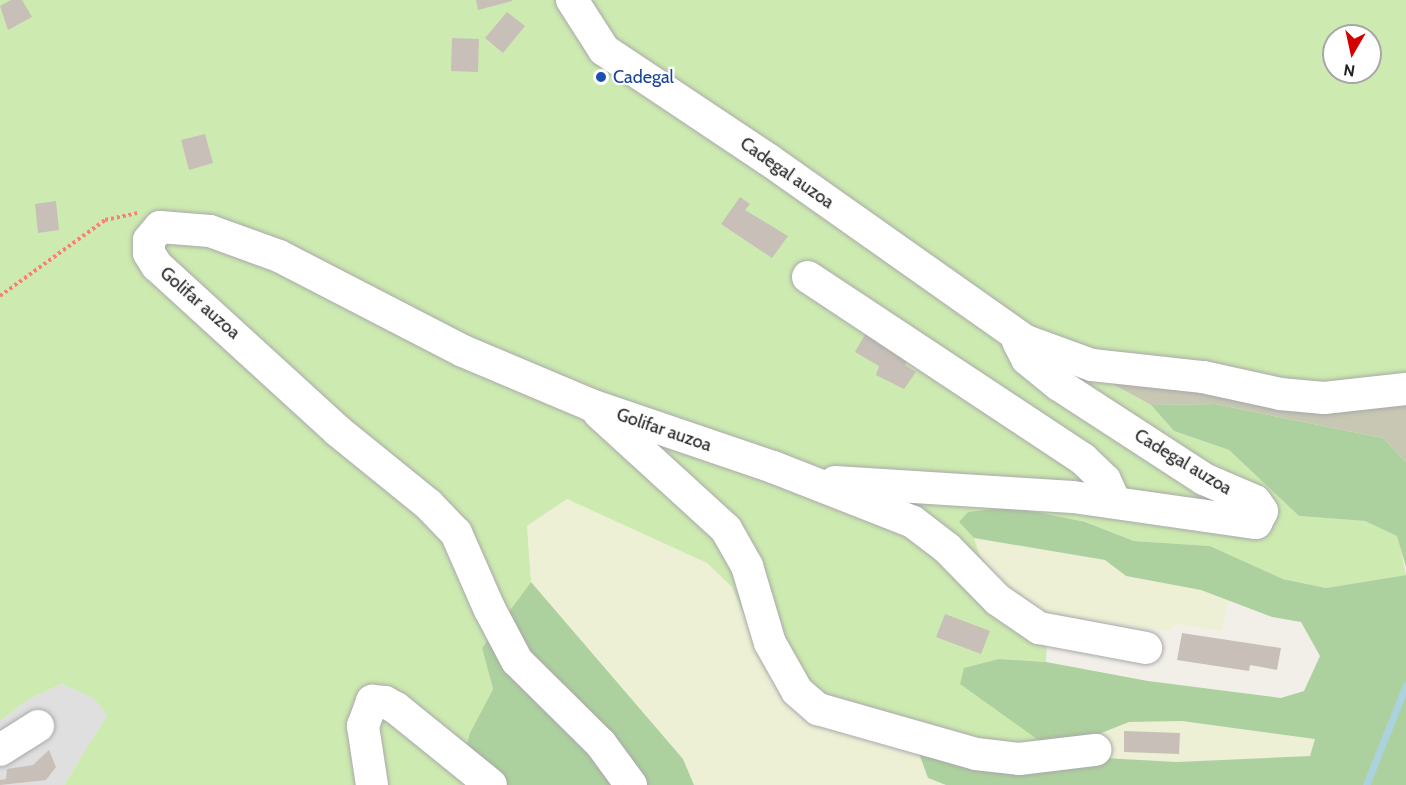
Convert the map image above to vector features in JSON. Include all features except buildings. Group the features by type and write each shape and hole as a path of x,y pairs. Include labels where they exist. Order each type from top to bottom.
{"street":[{"name":"Cadegal auzoa","path":"572,0 604,50 769,160 1016,335 1061,356 1092,365 1203,377 1280,394 1324,399 1406,388"},
{"name":"Golifar auzoa","path":"631,785 600,744 517,661 489,608 456,533 428,504 338,431 157,267 149,253 149,240 159,227 210,231 279,256 463,351 591,405 773,467"},
{"path":"808,277 1083,459 1105,480 1115,502"},
{"name":"Cadegal auzoa","path":"773,467 846,484 1115,502 1242,524 1256,523 1262,511 1255,501 1204,479 1059,385 1027,359 1016,335"},
{"path":"591,405 726,529 747,566 770,643 797,691 818,709 976,754 1019,759 1095,750"},
{"path":"773,467 913,522 947,548 998,600 1040,628 1146,648"},
{"path":"372,785 363,726 372,701 385,702 396,708 491,785"},
{"path":"0,750 38,726"}],"path":[{"path":"0,296 105,220 136,211 159,227"}],"shaded area":[{"path":"1099,377 1406,401 1406,462 1383,438 1215,404 1151,405"},
{"path":"567,499 707,563 732,587 765,663 917,748 928,778 946,785 694,785 683,759 531,582 527,526"},
{"path":"974,538 1105,560 1126,576 1201,590 1228,600 1222,631 1176,624 1168,631 1048,615 1007,588 980,556"},
{"path":"62,684 94,697 108,715 64,785 0,785 0,721 29,699"},
{"path":"1182,721 1315,739 1310,756 1177,762 1058,758 1070,746 1129,722"}],"green space":[{"path":"0,0 1406,0 1406,401 1100,377 1151,405 1174,431 1229,450 1299,516 1365,521 1398,536 1406,575 1326,588 1283,579 1210,546 1134,541 1085,522 959,522 974,538 980,556 1007,588 1048,615 1046,662 999,659 1051,749 917,748 765,663 732,587 707,563 567,499 527,526 531,582 482,648 493,689 470,733 471,785 64,785 107,715 94,698 62,684 29,699 0,721"},
{"path":"1215,404 1383,438 1406,462 1406,567 1397,536 1365,521 1299,516 1229,450 1174,431 1151,405"},
{"path":"1012,507 1085,522 1134,541 1210,546 1283,579 1326,588 1406,575 1406,785 946,785 928,778 917,748 1177,762 1310,756 1315,739 1182,721 1129,722 1069,746 1051,749 960,684 964,668 999,659 1046,662 1148,681 1281,698 1304,691 1320,656 1301,622 1272,617 1201,590 1126,576 1105,560 974,538 959,522 968,512"},
{"path":"531,582 683,759 694,785 471,785 458,777 470,733 493,689 482,648"}],"waterway":[{"path":"1366,785 1406,685"}],"place":[{"name":"Cadegal","path":"601,77"}]}
